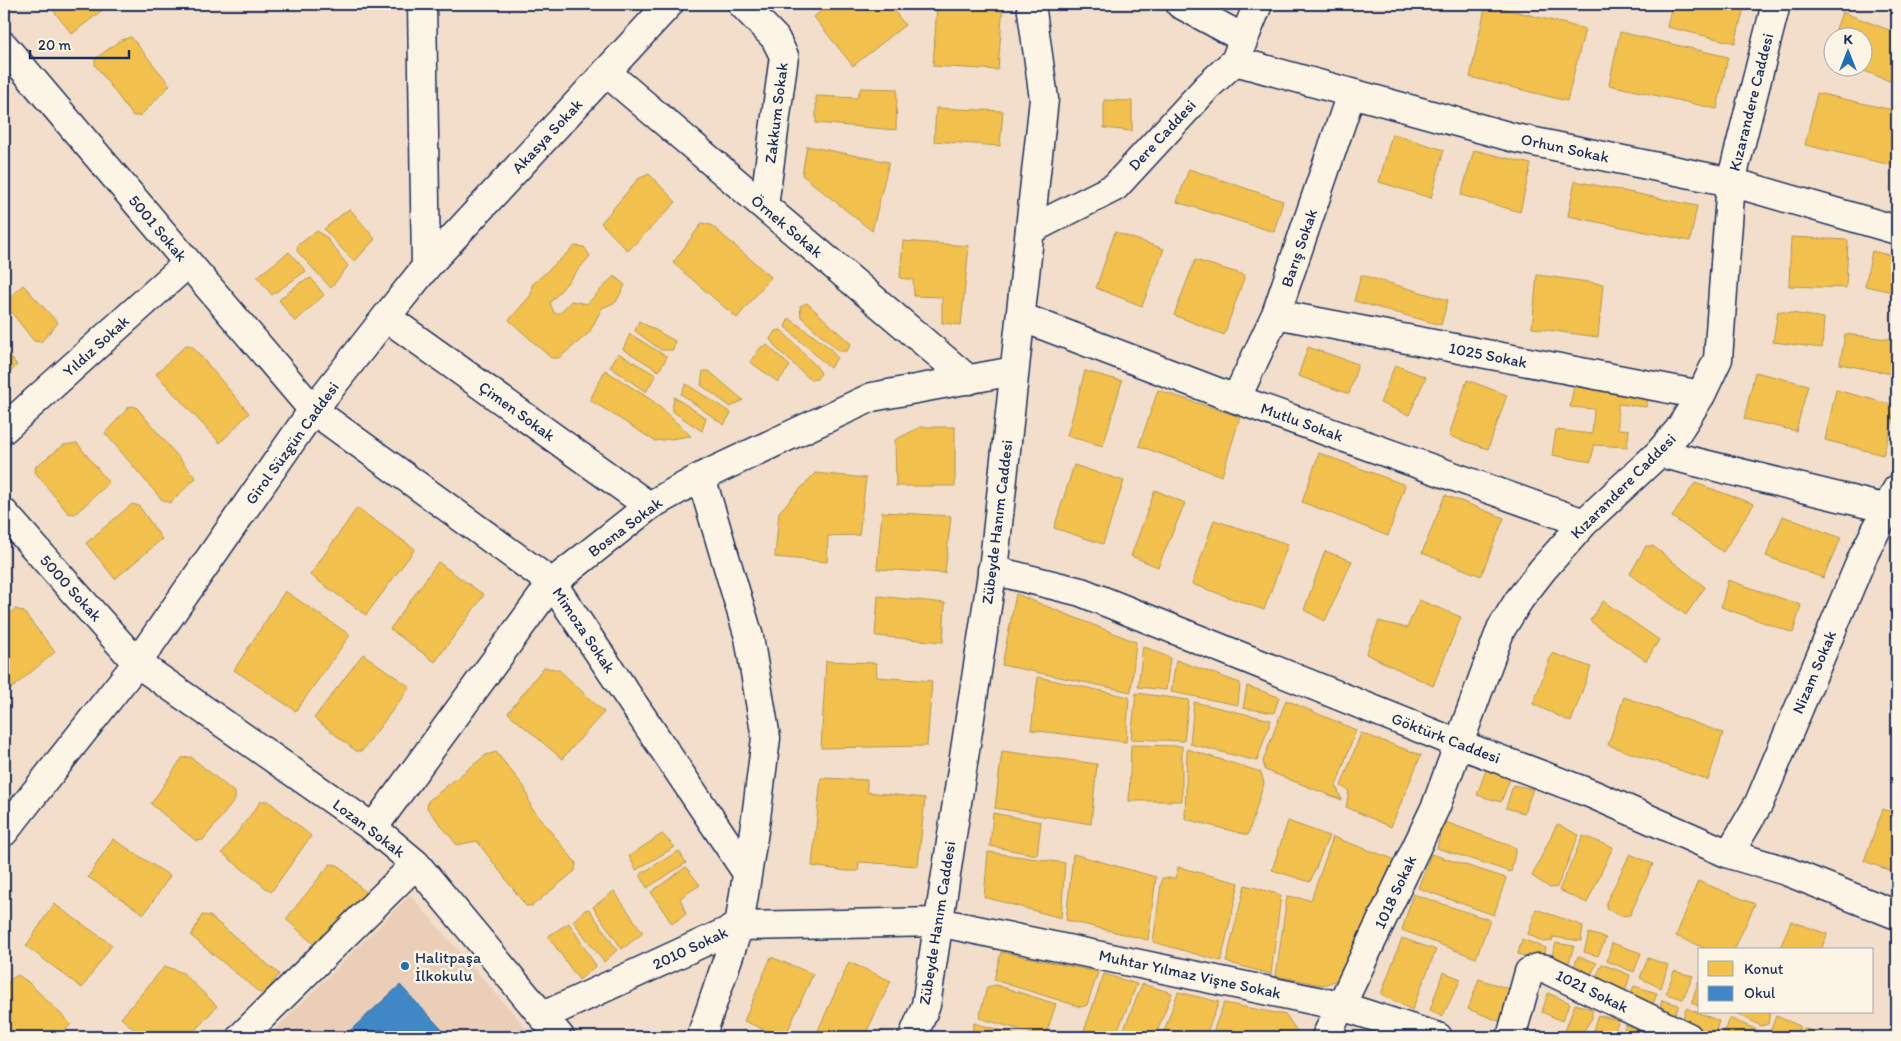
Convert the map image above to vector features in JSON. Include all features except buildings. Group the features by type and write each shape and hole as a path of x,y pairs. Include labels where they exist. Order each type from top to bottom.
{"street":[{"path":"422,4 426,267"},
{"name":"Akasya Sokak","path":"426,267 669,4"},
{"name":"Zakkum Sokak","path":"742,4 775,38 784,56 764,206"},
{"name":"Zübeyde Hanım Caddesi","path":"914,1037 926,1005 992,570 1021,317 1044,99 1031,4"},
{"name":"Orhun Sokak","path":"1180,4 1239,49 1351,94 1515,138 1731,182 1897,230"},
{"name":"Dere Caddesi","path":"1030,230 1115,187 1208,86 1239,49 1258,4"},
{"name":"Kızarandere Caddesi","path":"1459,744 1501,629 1519,600 1584,523 1659,453 1678,431 1701,395 1718,360 1731,182 1776,4"},
{"name":"5001 Sokak","path":"4,46 313,410"},
{"name":"Örnek Sokak","path":"606,72 968,380"},
{"name":"Barış Sokak","path":"1236,399 1276,314 1351,94"},
{"name":"Yıldız Sokak","path":"4,429 188,263"},
{"name":"Girol Süzgün Caddesi","path":"4,832 137,663 313,410 426,267"},
{"name":"1025 Sokak","path":"1276,314 1701,395"},
{"name":"Çimen Sokak","path":"386,317 649,506"},
{"name":"Mutlu Sokak","path":"1021,317 1236,399 1584,523"},
{"name":"Bosna Sokak","path":"373,828 552,583 649,506 701,477 872,397 1014,371"},
{"name":"Mimoza Sokak","path":"313,410 552,583 747,873"},
{"path":"1659,453 1892,499"},
{"path":"701,477 748,638 766,738 756,818 738,926 701,1037"},
{"name":"Nizam Sokak","path":"1729,854 1759,803 1863,556 1892,499"},
{"name":"5000 Sokak","path":"4,512 137,663"},
{"name":"Göktürk Caddesi","path":"992,570 1081,592 1459,744 1592,794 1729,854 1786,871 1897,915"},
{"name":"Lozan Sokak","path":"137,663 373,828 416,864 560,1037"},
{"name":"1018 Sokak","path":"1326,1037 1436,806 1459,744"},
{"path":"241,1037 416,864"},
{"name":"2010 Sokak","path":"543,1016 738,926 938,922"},
{"name":"Muhtar Yılmaz Vişne Sokak","path":"938,922 1341,1006 1438,1037"},
{"name":"1021 Sokak","path":"1510,1037 1529,972 1537,968 1546,969 1688,1037"}],"shaded area":[{"name":"Halitpaşa İlkokulu","path":"410,895 534,1037 268,1037"}],"place":[{"name":"Halitpaşa İlkokulu","path":"405,966"}]}
